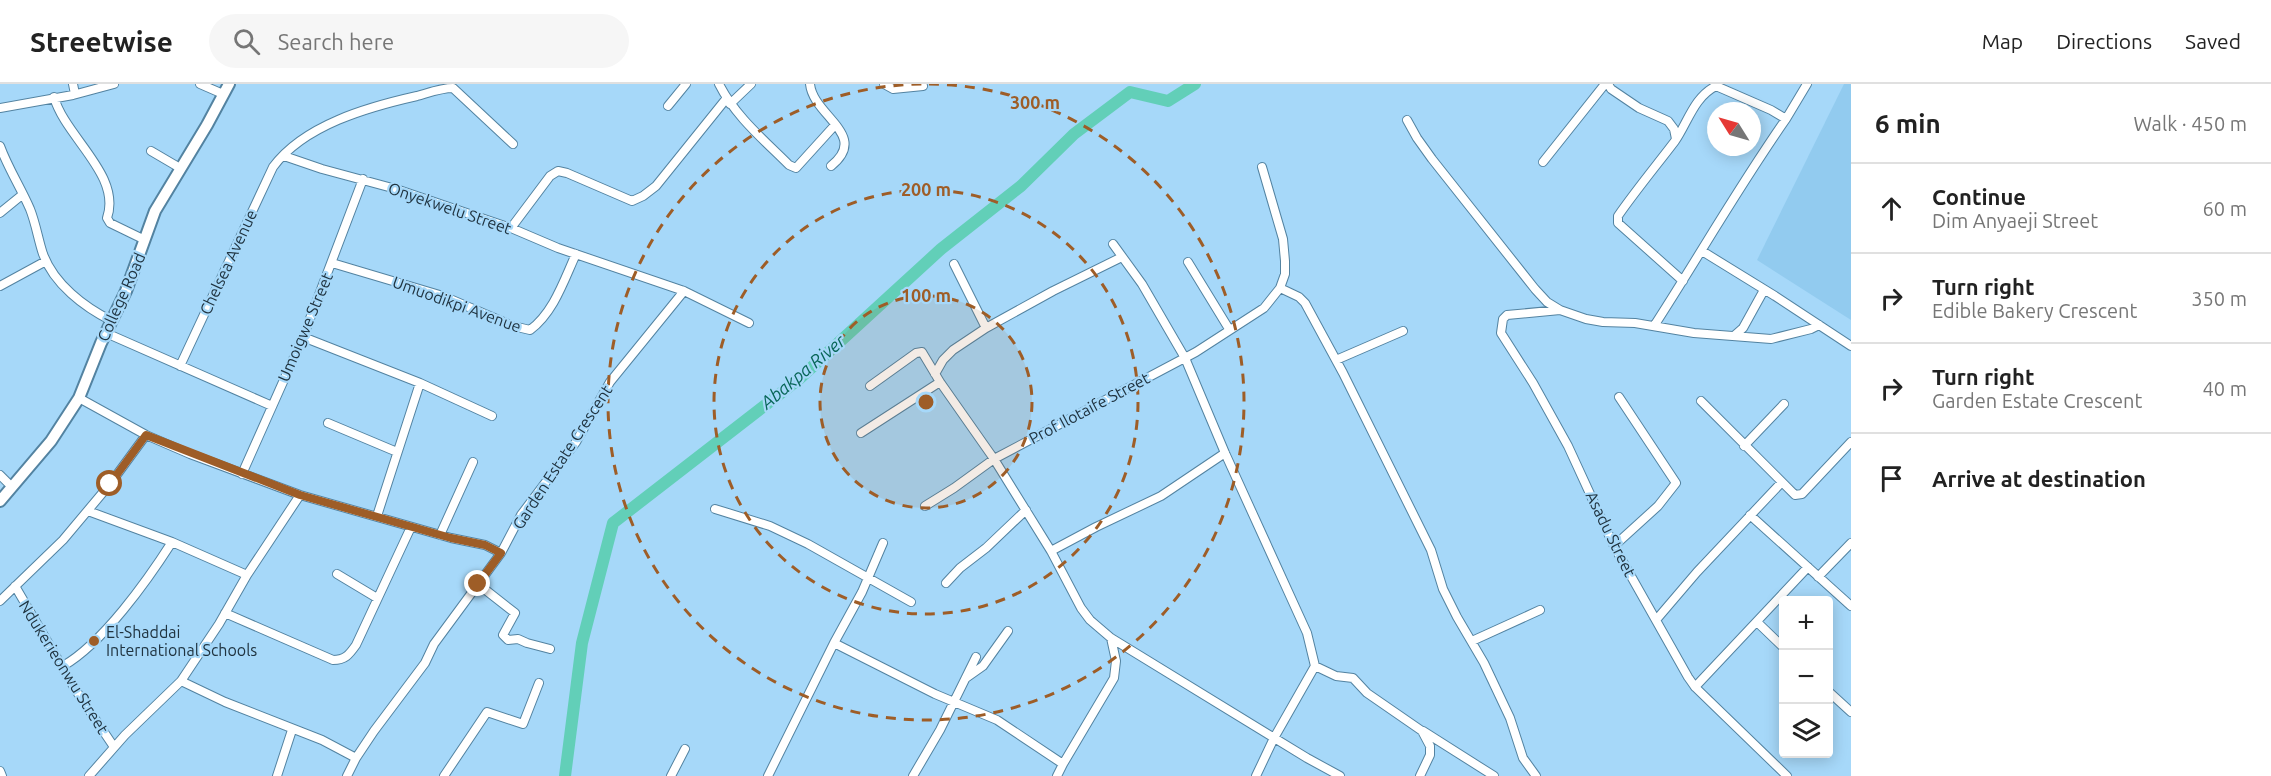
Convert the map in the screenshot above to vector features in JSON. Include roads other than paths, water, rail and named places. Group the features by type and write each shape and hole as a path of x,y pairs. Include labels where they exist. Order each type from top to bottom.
{"main road":[{"name":"College Road","path":"0,501 51,441 79,398 126,291 155,211 199,139 226,89"}],"street":[{"path":"74,84 75,94"},
{"path":"0,108 114,84"},
{"path":"200,84 226,89"},
{"path":"668,106 686,84"},
{"path":"719,84 728,102 769,146 789,165 796,168 835,125"},
{"path":"511,228 550,176 558,171 632,201 643,196 656,186 728,102 751,84"},
{"path":"810,84 811,92 842,135 846,148 844,155 831,166"},
{"path":"884,84 893,88 923,86"},
{"path":"1543,162 1606,84 1638,108 1668,121 1674,129 1676,139"},
{"path":"1654,326 1806,84"},
{"path":"281,158 322,127 341,118 453,86 513,144"},
{"path":"1683,281 1618,223 1618,216 1676,139 1697,102 1707,90 1716,86 1786,119"},
{"path":"54,98 63,119 105,181 111,206 107,218 110,223 145,240"},
{"path":"1668,121 1688,118"},
{"path":"1407,120 1432,159 1535,289 1547,302 1560,310 1586,319 1635,323 1694,333 1777,339 1819,325"},
{"path":"0,146 33,216 46,261 51,270 68,290 99,315 112,321"},
{"path":"151,151 180,168"},
{"name":"Onyekwelu Street","path":"281,158 363,179 511,228 613,268 684,291 749,323"},
{"name":"Chelsea Avenue","path":"180,366 268,177 281,158"},
{"path":"1262,167 1283,239 1285,274 1280,288 1299,297 1305,303 1336,360 1431,550 1443,589 1498,691 1523,758 1536,776"},
{"name":"Umoigwe Street","path":"242,474 303,337 363,179"},
{"path":"0,213 22,195"},
{"path":"1113,244 1142,284 1185,358 1225,453 1307,633 1312,670 1274,738 1256,776"},
{"path":"1702,251 1851,346"},
{"name":"Umuodikpi Avenue","path":"332,262 443,296 513,326 530,330 541,322 559,293 576,254"},
{"path":"935,374 952,350 986,328 1122,257"},
{"path":"0,286 46,261"},
{"path":"1188,262 1229,329"},
{"path":"954,264 986,328"},
{"name":"Prof Ilotaife Street","path":"925,506 994,459 1185,358 1264,308 1280,288"},
{"path":"1736,335 1743,328 1764,290"},
{"name":"Garden Estate Crescent","path":"347,776 356,758 425,663 434,644 501,553 521,515 576,442 610,382 684,291"},
{"name":"Asadu Street","path":"1560,310 1507,315 1503,319 1501,333 1533,383 1568,447 1614,546 1695,687 1787,776"},
{"path":"1336,360 1403,331"},
{"path":"106,333 272,406"},
{"path":"303,337 420,383 492,416"},
{"path":"870,386 922,352 1052,551 1090,620 1111,638 1340,776"},
{"path":"861,433 940,382"},
{"path":"377,516 420,383"},
{"path":"1614,546 1658,506 1676,483 1619,397"},
{"path":"79,398 146,435 242,474 300,495 440,535 485,545 501,553"},
{"path":"1701,401 1795,495 1802,494 1851,442"},
{"path":"1744,446 1784,404"},
{"path":"328,423 396,452"},
{"path":"0,601 63,540 146,435"},
{"path":"1052,551 1161,496 1225,453"},
{"path":"440,535 473,462"},
{"path":"0,475 12,487"},
{"path":"1656,620 1697,572 1781,483"},
{"path":"90,776 114,747 181,681 300,495"},
{"path":"715,509 770,526 808,544 911,602"},
{"path":"946,584 960,568 986,548 1026,510"},
{"path":"88,511 172,542 247,575"},
{"path":"1750,515 1851,606"},
{"path":"225,614 333,660 341,660 349,656 356,645 411,527"},
{"path":"63,666 72,661 100,635 146,582 172,542"},
{"path":"768,776 834,642 852,612 883,543"},
{"path":"1818,577 1851,543"},
{"path":"1695,687 1808,567"},
{"path":"337,574 377,598"},
{"path":"478,584 514,611 515,615 503,634 505,638 518,639 527,644 550,649"},
{"name":"Ndukerieonwu Street","path":"15,586 75,689 114,747"},
{"path":"1472,641 1540,610"},
{"path":"1757,622 1779,643"},
{"path":"965,679 983,666 1008,631"},
{"path":"1057,776 1114,678 1116,661 1111,638"},
{"path":"834,642 881,668 997,720 1063,764"},
{"path":"913,776 976,657"},
{"path":"1312,670 1353,678 1367,693 1494,776"},
{"path":"181,681 225,702 322,740 356,758"},
{"path":"444,776 487,712 523,724 539,683"},
{"path":"1833,696 1851,712"},
{"path":"277,776 292,730"},
{"path":"1420,776 1430,755 1430,746 1422,731"},
{"path":"671,776 685,749"},
{"path":"0,771 2,776"}],"waterway":[{"name":"Abakpa River","path":"565,776 582,643 613,523 799,379 941,249 1021,186 1074,134 1130,92 1168,101 1195,84"}],"place":[{"name":"El-Shaddai International Schools","path":"94,641"}]}
